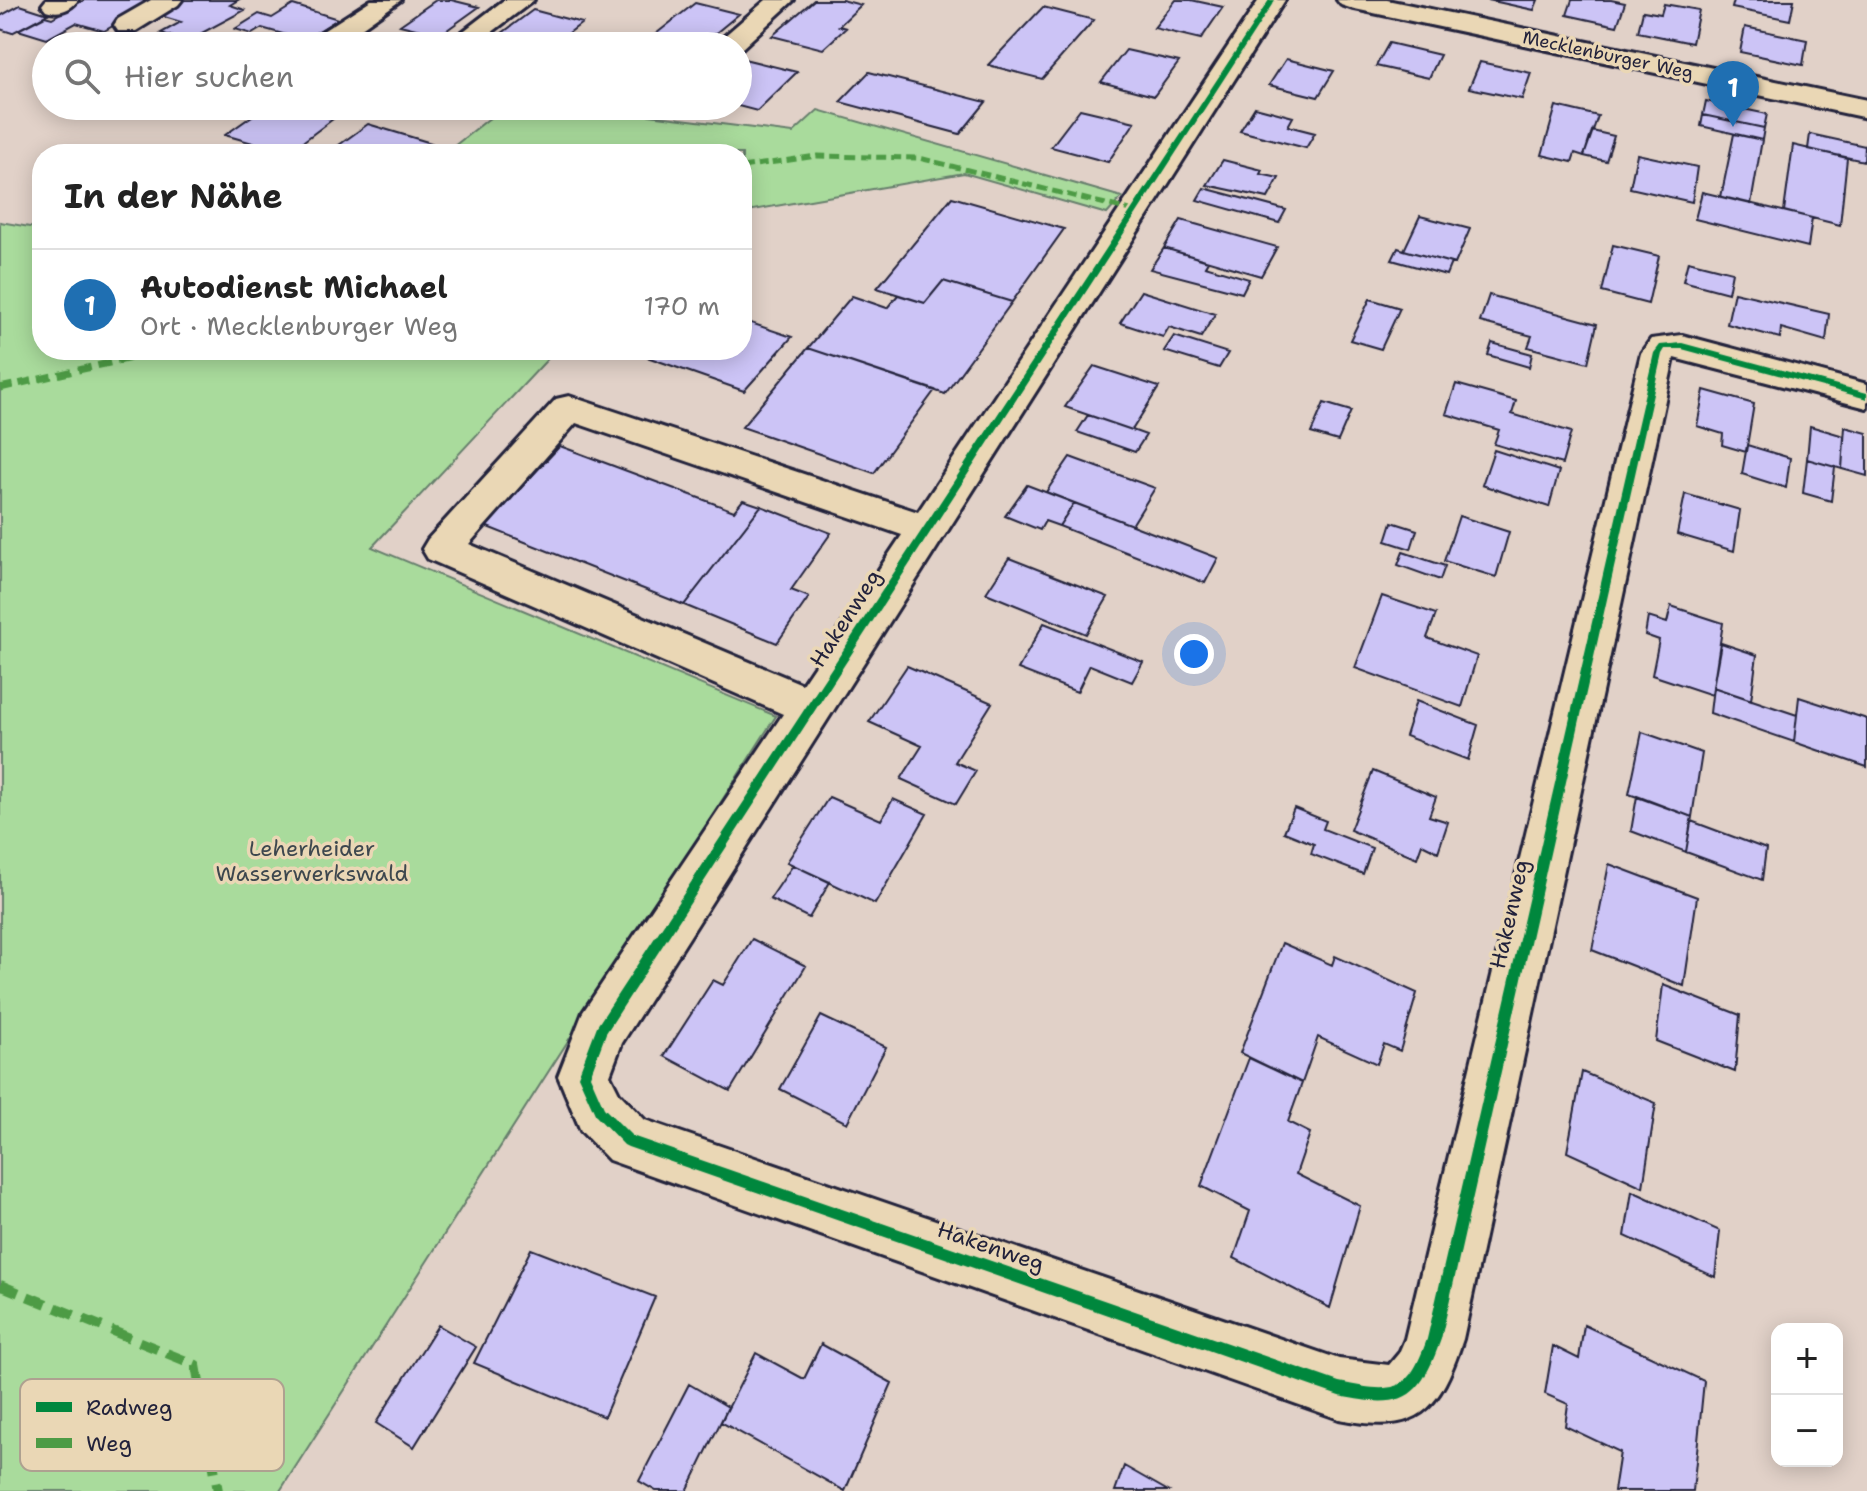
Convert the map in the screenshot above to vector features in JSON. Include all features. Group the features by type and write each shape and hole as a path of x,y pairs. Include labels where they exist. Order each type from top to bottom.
{"street":[{"path":"127,25 169,0"},
{"path":"339,32 388,0"},
{"path":"476,32 521,0"},
{"path":"745,32 781,0"},
{"name":"Hakenweg","path":"1272,0 601,1030 584,1076 600,1112 628,1141 1339,1389 1368,1396 1392,1394 1412,1387 1425,1370 1434,1339 1658,353 1663,347 1682,346 1867,396"},
{"name":"Mecklenburger Weg","path":"1350,0 1867,109"},
{"path":"811,707 442,549 569,408 926,529"}],"green space":[{"path":"818,110 1122,197 1107,214 964,173 752,210 752,144 457,144 487,120 689,120 793,133"},
{"name":"Leherheider Wasserwerkswald","path":"0,222 32,227 32,360 547,360 372,547 776,716 280,1491 0,1491"}],"building":[{"path":"84,0 143,0 153,3 104,31 76,23 60,32 32,34 18,30 45,16 52,18"},
{"path":"182,0 238,0 230,5 245,10 204,32 163,32 181,22 161,16"},
{"path":"436,0 451,0 479,7 444,32 428,32 400,25"},
{"path":"814,0 842,0 861,5 839,26 846,28 823,49 772,36"},
{"path":"1176,0 1223,7 1201,39 1154,28"},
{"path":"1488,0 1538,0 1534,10"},
{"path":"1572,0 1625,3 1617,26 1567,15"},
{"path":"1734,0 1794,0 1790,20 1732,8"},
{"path":"695,3 739,14 717,32 658,32"},
{"path":"1664,4 1699,10 1692,43 1638,32 1643,11 1661,14"},
{"path":"20,5 48,14 12,33 0,29 0,16"},
{"path":"293,5 338,19 317,32 276,32 262,28 245,32 235,29 259,14 272,18"},
{"path":"1043,7 1094,20 1042,79 988,65"},
{"path":"533,10 582,23 570,32 503,32"},
{"path":"1745,27 1807,40 1803,65 1740,52"},
{"path":"1389,43 1440,55 1429,78 1376,66"},
{"path":"1126,50 1179,62 1154,96 1101,82"},
{"path":"1286,59 1334,71 1318,97 1269,85"},
{"path":"752,61 797,72 757,111 752,110"},
{"path":"1480,62 1531,73 1522,99 1469,88"},
{"path":"869,72 986,102 960,134 840,102"},
{"path":"1706,101 1767,114 1764,128 1703,115"},
{"path":"1556,106 1598,116 1584,156 1575,153 1572,162 1542,155"},
{"path":"1255,107 1293,117 1288,126 1315,133 1306,148 1240,131"},
{"path":"1080,109 1135,122 1108,162 1051,147"},
{"path":"1703,115 1764,128 1762,140 1701,126"},
{"path":"246,120 332,120 300,144 256,144 225,135"},
{"path":"368,124 431,143 430,144 340,144"},
{"path":"1592,131 1614,136 1606,161 1584,156"},
{"path":"1734,134 1762,140 1751,204 1721,197"},
{"path":"1810,134 1865,146 1864,161 1808,149"},
{"path":"1793,145 1847,158 1840,225 1784,211"},
{"path":"1637,154 1697,167 1692,202 1630,188"},
{"path":"1223,160 1262,170 1260,174 1279,178 1268,198 1207,185"},
{"path":"1204,188 1286,210 1279,223 1197,200"},
{"path":"1702,192 1812,218 1808,247 1695,219"},
{"path":"952,197 1064,229 1012,302 943,281 925,303 877,288"},
{"path":"1420,216 1470,229 1455,264 1404,250"},
{"path":"1181,220 1277,247 1261,276 1164,248"},
{"path":"1613,245 1659,256 1648,304 1602,292"},
{"path":"1164,248 1208,261 1205,266 1249,279 1242,293 1150,269"},
{"path":"1398,248 1451,263 1446,275 1392,260"},
{"path":"1688,261 1732,272 1728,293 1683,281"},
{"path":"943,281 1012,302 945,394 808,348 852,296 887,308 898,295 925,303"},
{"path":"1141,291 1215,314 1201,337 1169,327 1163,337 1120,323"},
{"path":"1734,292 1829,314 1826,341 1781,328 1780,338 1727,324"},
{"path":"1489,295 1597,324 1588,363 1528,347 1532,336 1480,322"},
{"path":"1370,299 1400,308 1381,349 1350,340"},
{"path":"752,323 792,337 744,391 656,360 752,360"},
{"path":"1174,336 1228,353 1219,368 1164,351"},
{"path":"1492,343 1532,354 1529,367 1488,355"},
{"path":"808,348 935,390 874,473 742,427"},
{"path":"1094,366 1159,387 1132,430 1065,407"},
{"path":"1456,384 1516,401 1512,414 1571,432 1562,464 1494,444 1499,430 1446,414"},
{"path":"1704,390 1754,404 1746,452 1722,445 1723,434 1697,426"},
{"path":"1324,403 1351,411 1338,441 1311,433"},
{"path":"1088,415 1146,435 1135,452 1077,432"},
{"path":"1810,426 1844,436 1842,469 1807,459"},
{"path":"1845,427 1867,433 1867,476 1842,469"},
{"path":"1747,445 1790,458 1786,488 1742,474"},
{"path":"560,446 734,511 743,500 761,506 684,605 485,526"},
{"path":"1494,450 1559,471 1549,507 1482,485"},
{"path":"1070,457 1155,488 1132,525 1046,492"},
{"path":"1807,459 1835,467 1831,501 1803,493"},
{"path":"1027,485 1074,503 1059,526 1045,521 1040,530 1005,516"},
{"path":"1685,494 1740,510 1734,551 1677,534"},
{"path":"1074,503 1218,558 1205,583 1059,526"},
{"path":"761,506 831,533 791,590 809,597 777,643 684,605"},
{"path":"1459,516 1509,532 1496,577 1444,561"},
{"path":"1392,522 1417,530 1411,549 1386,541"},
{"path":"1403,552 1445,566 1440,580 1398,565"},
{"path":"1009,558 1108,597 1086,634 986,593"},
{"path":"1382,596 1436,614 1427,638 1477,656 1462,707 1355,668"},
{"path":"1671,606 1723,623 1712,695 1652,675 1659,640 1645,635 1648,617 1667,623"},
{"path":"1044,623 1143,662 1132,682 1090,665 1077,692 1018,669"},
{"path":"1721,643 1757,655 1751,700 1713,687"},
{"path":"907,666 992,703 955,762 976,771 956,804 901,779 922,746 869,722"},
{"path":"1713,687 1797,715 1794,742 1710,713"},
{"path":"1799,697 1867,719 1867,767 1794,742"},
{"path":"1416,701 1478,725 1468,760 1405,736"},
{"path":"1642,732 1702,753 1692,817 1629,794"},
{"path":"1373,771 1436,797 1429,816 1448,822 1438,852 1422,844 1417,858 1350,830"},
{"path":"1637,796 1692,817 1686,852 1631,831"},
{"path":"829,797 881,820 893,799 927,814 875,904 787,862"},
{"path":"1294,808 1326,821 1323,829 1372,848 1363,874 1311,854 1314,844 1284,832"},
{"path":"1691,821 1766,849 1762,880 1686,852"},
{"path":"1609,864 1697,897 1684,986 1592,950"},
{"path":"793,865 830,882 809,918 770,899"},
{"path":"752,939 806,966 730,1091 664,1056 713,980 723,985"},
{"path":"1282,943 1332,965 1335,956 1417,993 1400,1051 1384,1044 1377,1064 1318,1037 1302,1083 1240,1053"},
{"path":"1663,985 1740,1015 1735,1072 1656,1041"},
{"path":"821,1016 886,1047 847,1123 780,1089"},
{"path":"1249,1058 1302,1083 1288,1122 1310,1133 1296,1174 1360,1206 1330,1308 1234,1258 1250,1211 1201,1186"},
{"path":"1582,1072 1656,1103 1643,1187 1567,1152"},
{"path":"1632,1191 1720,1231 1715,1277 1625,1236"},
{"path":"531,1249 655,1297 604,1417 474,1363"},
{"path":"438,1325 476,1347 414,1447 376,1423"},
{"path":"1584,1325 1704,1381 1693,1491 1614,1491 1620,1452 1565,1426 1568,1404 1545,1394 1553,1346 1579,1359"},
{"path":"821,1344 892,1383 845,1491 721,1422 756,1353 804,1379"},
{"path":"689,1384 728,1407 687,1491 656,1491 639,1481"},
{"path":"1124,1466 1168,1491 1115,1491"}],"marked path":[{"path":"752,166 817,156 919,158 1134,211"},
{"path":"0,388 122,360"},
{"path":"0,1285 196,1365 198,1379"},
{"path":"215,1471 218,1491"}],"cycle path":[{"path":"1272,0 601,1030 584,1076 600,1112 628,1141 1339,1389 1376,1395 1402,1392 1420,1374 1434,1339 1658,353 1663,347 1682,346 1867,396"}],"place":[{"name":"Autodienst Michael","path":"1733,127"}]}
